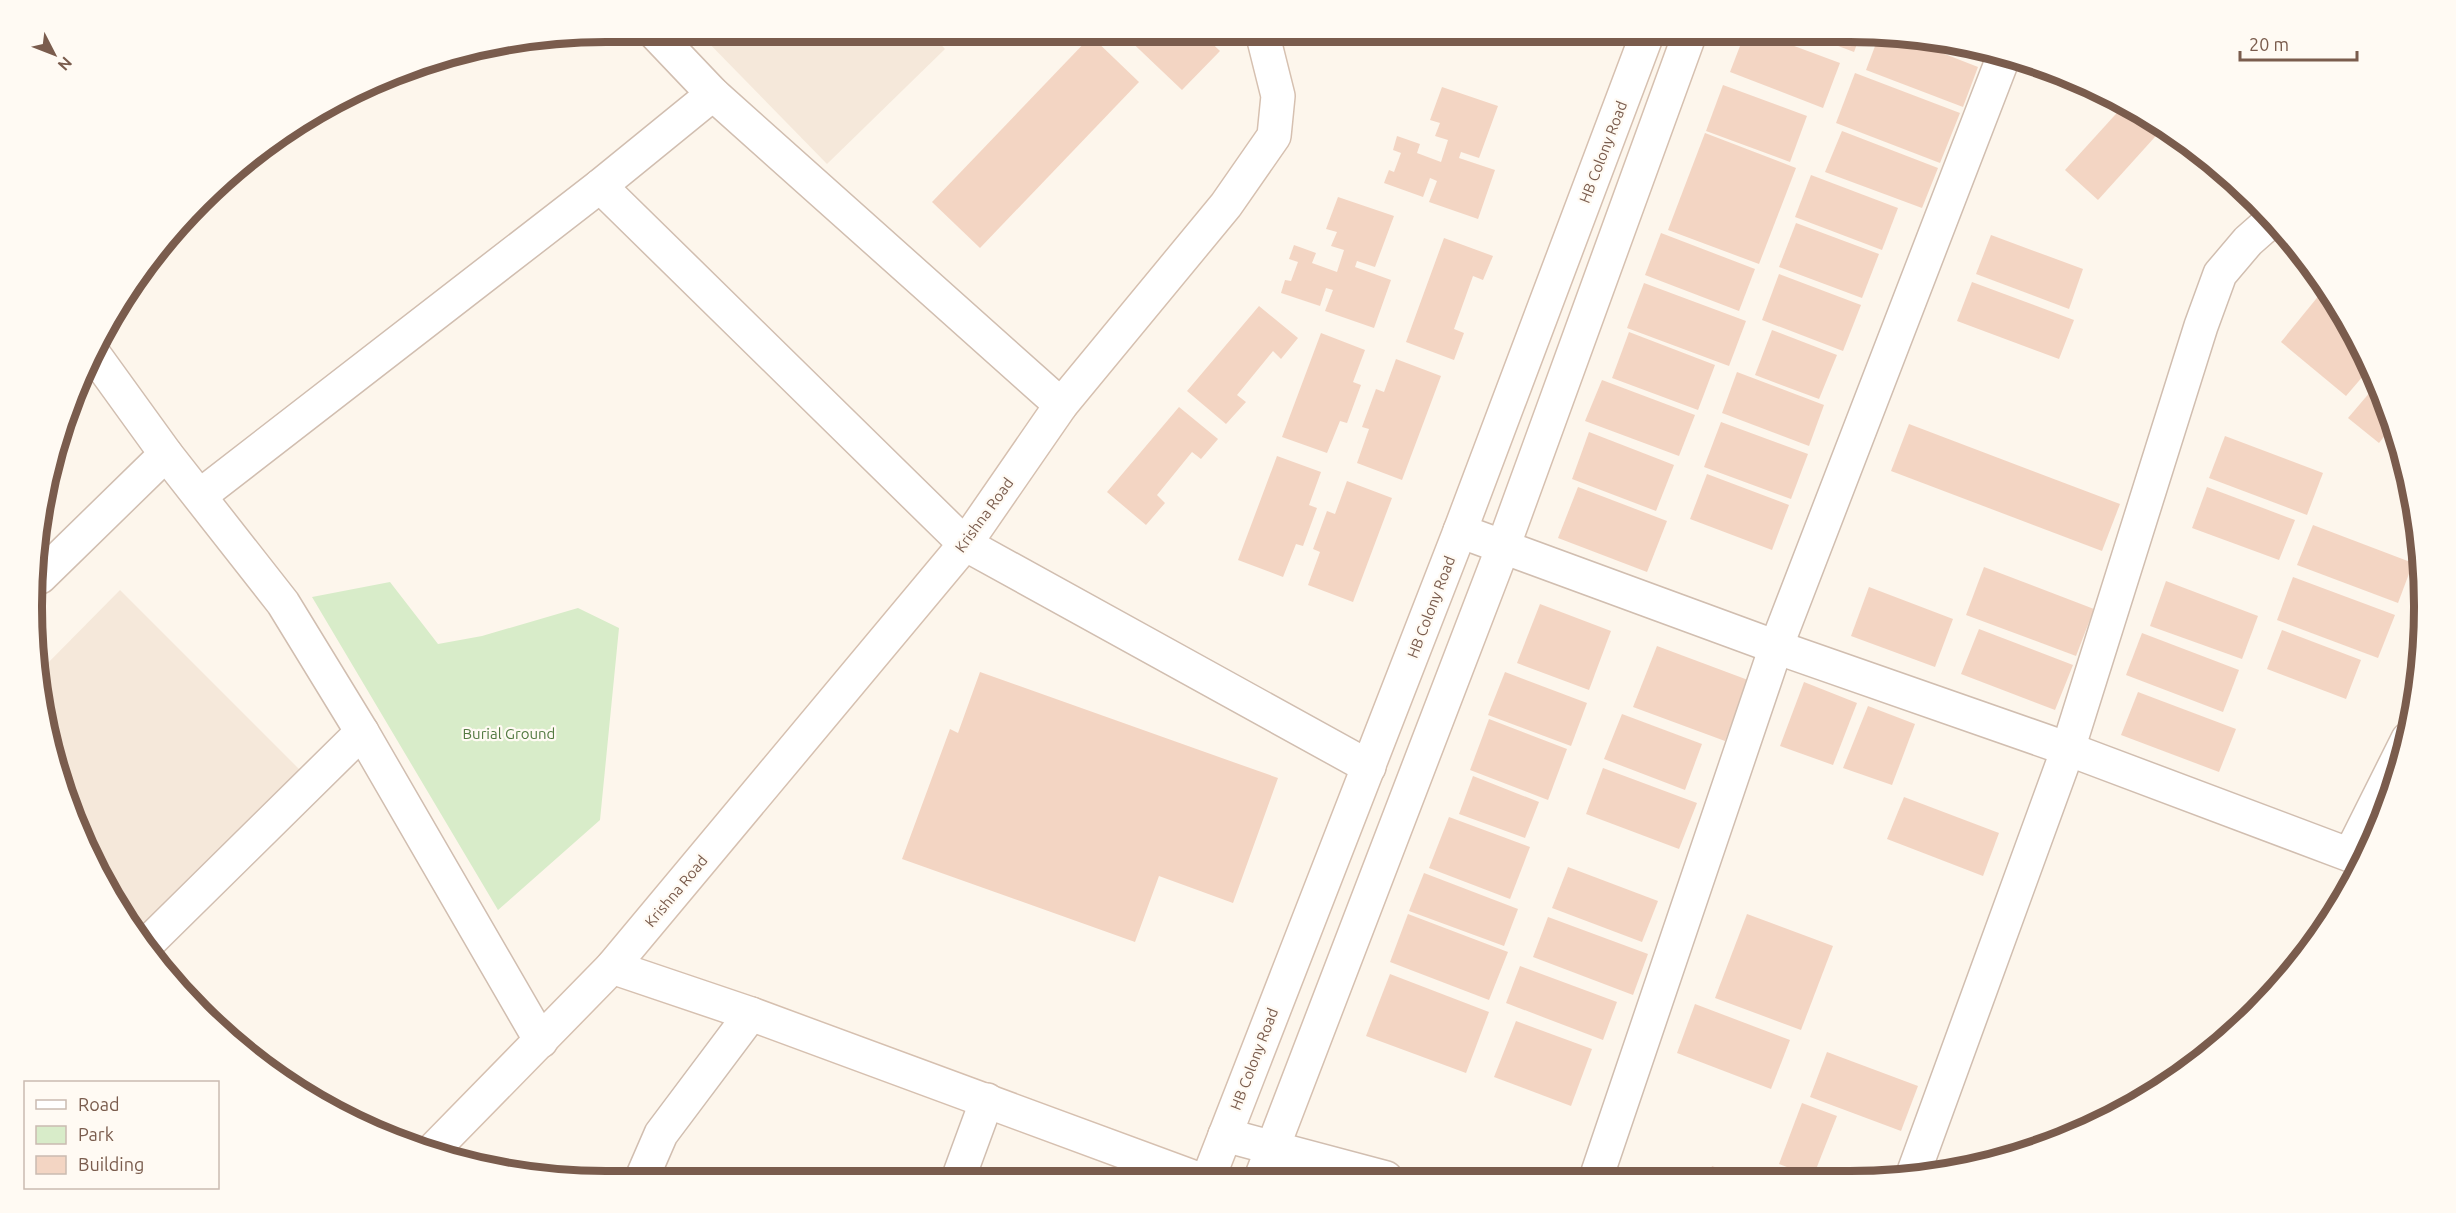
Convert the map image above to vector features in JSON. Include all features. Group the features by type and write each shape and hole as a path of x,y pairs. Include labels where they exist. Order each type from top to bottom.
{"street":[{"path":"664,42 713,94 1061,405"},
{"name":"Krishna Road","path":"438,1145 612,967 965,544 1061,405 1226,205 1274,136 1278,96 1265,42"},
{"name":"HB Colony Road","path":"1211,1171 1460,531 1645,42"},
{"path":"1264,1171 1503,547 1687,42"},
{"path":"1598,1171 1776,648 2002,63"},
{"path":"201,495 600,186 713,94"},
{"path":"600,186 965,544 1369,767"},
{"path":"1916,1167 2068,749 2201,326 2220,274 2248,241 2266,225"},
{"path":"98,360 166,454 201,495 283,603 362,732 541,1041"},
{"path":"43,574 166,454"},
{"path":"1460,531 1776,648 2068,749 2354,859"},
{"path":"151,940 362,732"},
{"path":"612,967 751,1014 1177,1171"},
{"path":"645,1171 661,1134 751,1014"},
{"path":"961,1171 987,1100"},
{"path":"1225,1135 1359,1171"}],"shaded area":[{"path":"708,42 938,42 945,49 827,164"},
{"path":"120,590 302,772 145,930 118,889 85,823 61,753 45,665"}],"green space":[{"name":"Burial Ground","path":"390,582 438,644 482,636 578,608 619,628 600,820 498,910 312,597"}],"building":[{"path":"1085,42 1097,42 1139,82 980,248 932,202"},
{"path":"1132,42 1211,42 1220,51 1182,90"},
{"path":"1742,42 1783,42 1840,63 1823,108 1730,72"},
{"path":"1828,42 1858,42 1854,52"},
{"path":"1876,43 1930,48 1978,67 1963,107 1866,70"},
{"path":"1855,73 1960,113 1940,163 1836,123"},
{"path":"1723,85 1807,116 1790,162 1706,131"},
{"path":"1442,87 1498,106 1479,158 1461,152 1459,158 1495,170 1478,219 1429,202 1437,181 1430,178 1423,197 1384,183 1389,170 1394,172 1401,153 1393,150 1397,136 1420,144 1417,153 1441,162 1448,140 1435,136 1440,123 1430,120"},
{"path":"2119,111 2158,134 2098,200 2065,170"},
{"path":"1842,131 1938,168 1922,208 1825,172"},
{"path":"1705,133 1796,168 1759,264 1668,230"},
{"path":"1811,175 1898,208 1882,250 1795,217"},
{"path":"1338,197 1394,216 1375,267 1357,261 1355,267 1391,280 1374,328 1325,311 1333,290 1326,288 1320,306 1281,293 1285,280 1291,281 1298,262 1289,259 1294,245 1316,253 1312,263 1337,272 1344,250 1331,246 1337,232 1326,229"},
{"path":"1796,223 1879,254 1862,298 1779,267"},
{"path":"1661,233 1755,269 1739,311 1645,275"},
{"path":"1991,235 2083,269 2069,309 1976,274"},
{"path":"1444,238 1493,256 1483,280 1473,276 1454,329 1464,333 1454,360 1406,342"},
{"path":"1779,274 1861,305 1843,351 1762,320"},
{"path":"1972,282 2074,320 2059,359 1957,321"},
{"path":"1644,283 1746,321 1729,366 1627,328"},
{"path":"2320,294 2364,375 2346,396 2281,342"},
{"path":"1259,306 1298,338 1281,359 1273,351 1237,395 1246,402 1226,424 1187,391"},
{"path":"1772,330 1837,355 1819,399 1755,375"},
{"path":"1629,332 1715,365 1698,410 1612,378"},
{"path":"1321,333 1365,350 1353,382 1361,385 1347,423 1340,421 1327,453 1282,437"},
{"path":"1396,359 1441,376 1402,480 1357,463 1369,429 1362,427 1376,389 1384,392"},
{"path":"1737,372 1824,405 1809,446 1722,413"},
{"path":"1602,380 1695,415 1679,456 1585,421"},
{"path":"2371,391 2387,433 2379,443 2348,418"},
{"path":"1179,407 1218,439 1201,459 1192,452 1157,495 1165,503 1146,525 1107,492"},
{"path":"1721,422 1808,454 1791,499 1704,467"},
{"path":"1909,424 2120,504 2102,551 1891,471"},
{"path":"1589,432 1674,465 1656,511 1572,479"},
{"path":"2225,436 2323,473 2307,515 2209,478"},
{"path":"1277,456 1321,472 1309,505 1317,508 1303,546 1296,544 1283,577 1238,560"},
{"path":"1707,474 1789,505 1772,550 1690,519"},
{"path":"1347,481 1392,498 1353,602 1308,585 1320,552 1313,549 1327,511 1335,514"},
{"path":"1578,487 1667,521 1647,572 1558,538"},
{"path":"2207,487 2295,520 2279,560 2192,528"},
{"path":"2313,525 2412,565 2398,603 2297,565"},
{"path":"1984,567 2094,609 2076,656 1966,615"},
{"path":"2293,577 2395,615 2378,658 2277,620"},
{"path":"2166,581 2258,616 2242,659 2150,626"},
{"path":"1869,587 1953,619 1935,667 1851,636"},
{"path":"1540,604 1611,631 1589,690 1517,663"},
{"path":"1979,629 2073,665 2055,710 1961,674"},
{"path":"2282,630 2361,660 2346,699 2267,669"},
{"path":"2142,633 2239,670 2223,712 2126,675"},
{"path":"1657,646 1748,680 1725,741 1633,707"},
{"path":"980,672 1278,778 1233,903 1159,876 1135,942 902,859 950,729 958,733"},
{"path":"1505,672 1587,703 1571,746 1488,715"},
{"path":"1804,682 1857,703 1833,765 1780,746"},
{"path":"2138,692 2236,729 2219,772 2121,735"},
{"path":"1868,706 1915,724 1892,785 1843,768"},
{"path":"1622,714 1702,744 1685,790 1604,759"},
{"path":"1489,719 1567,749 1548,800 1470,770"},
{"path":"1603,768 1697,803 1679,849 1586,814"},
{"path":"1473,776 1539,802 1525,838 1459,814"},
{"path":"1904,797 1999,833 1983,876 1887,839"},
{"path":"1449,817 1530,847 1510,899 1429,868"},
{"path":"1568,867 1658,901 1642,942 1552,908"},
{"path":"1424,873 1518,909 1504,946 1409,911"},
{"path":"1408,914 1508,952 1489,1000 1390,962"},
{"path":"1747,914 1833,946 1801,1030 1715,998"},
{"path":"1548,917 1648,954 1633,995 1533,957"},
{"path":"1520,966 1617,1002 1603,1040 1506,1003"},
{"path":"1390,974 1489,1012 1466,1073 1366,1036"},
{"path":"1695,1004 1790,1040 1771,1089 1677,1053"},
{"path":"1516,1021 1592,1049 1571,1106 1494,1077"},
{"path":"1827,1052 1918,1086 1901,1131 1810,1097"},
{"path":"1802,1103 1837,1116 1815,1171 1797,1171 1779,1164"},
{"path":"1712,1166 1726,1171 1710,1171"}]}
